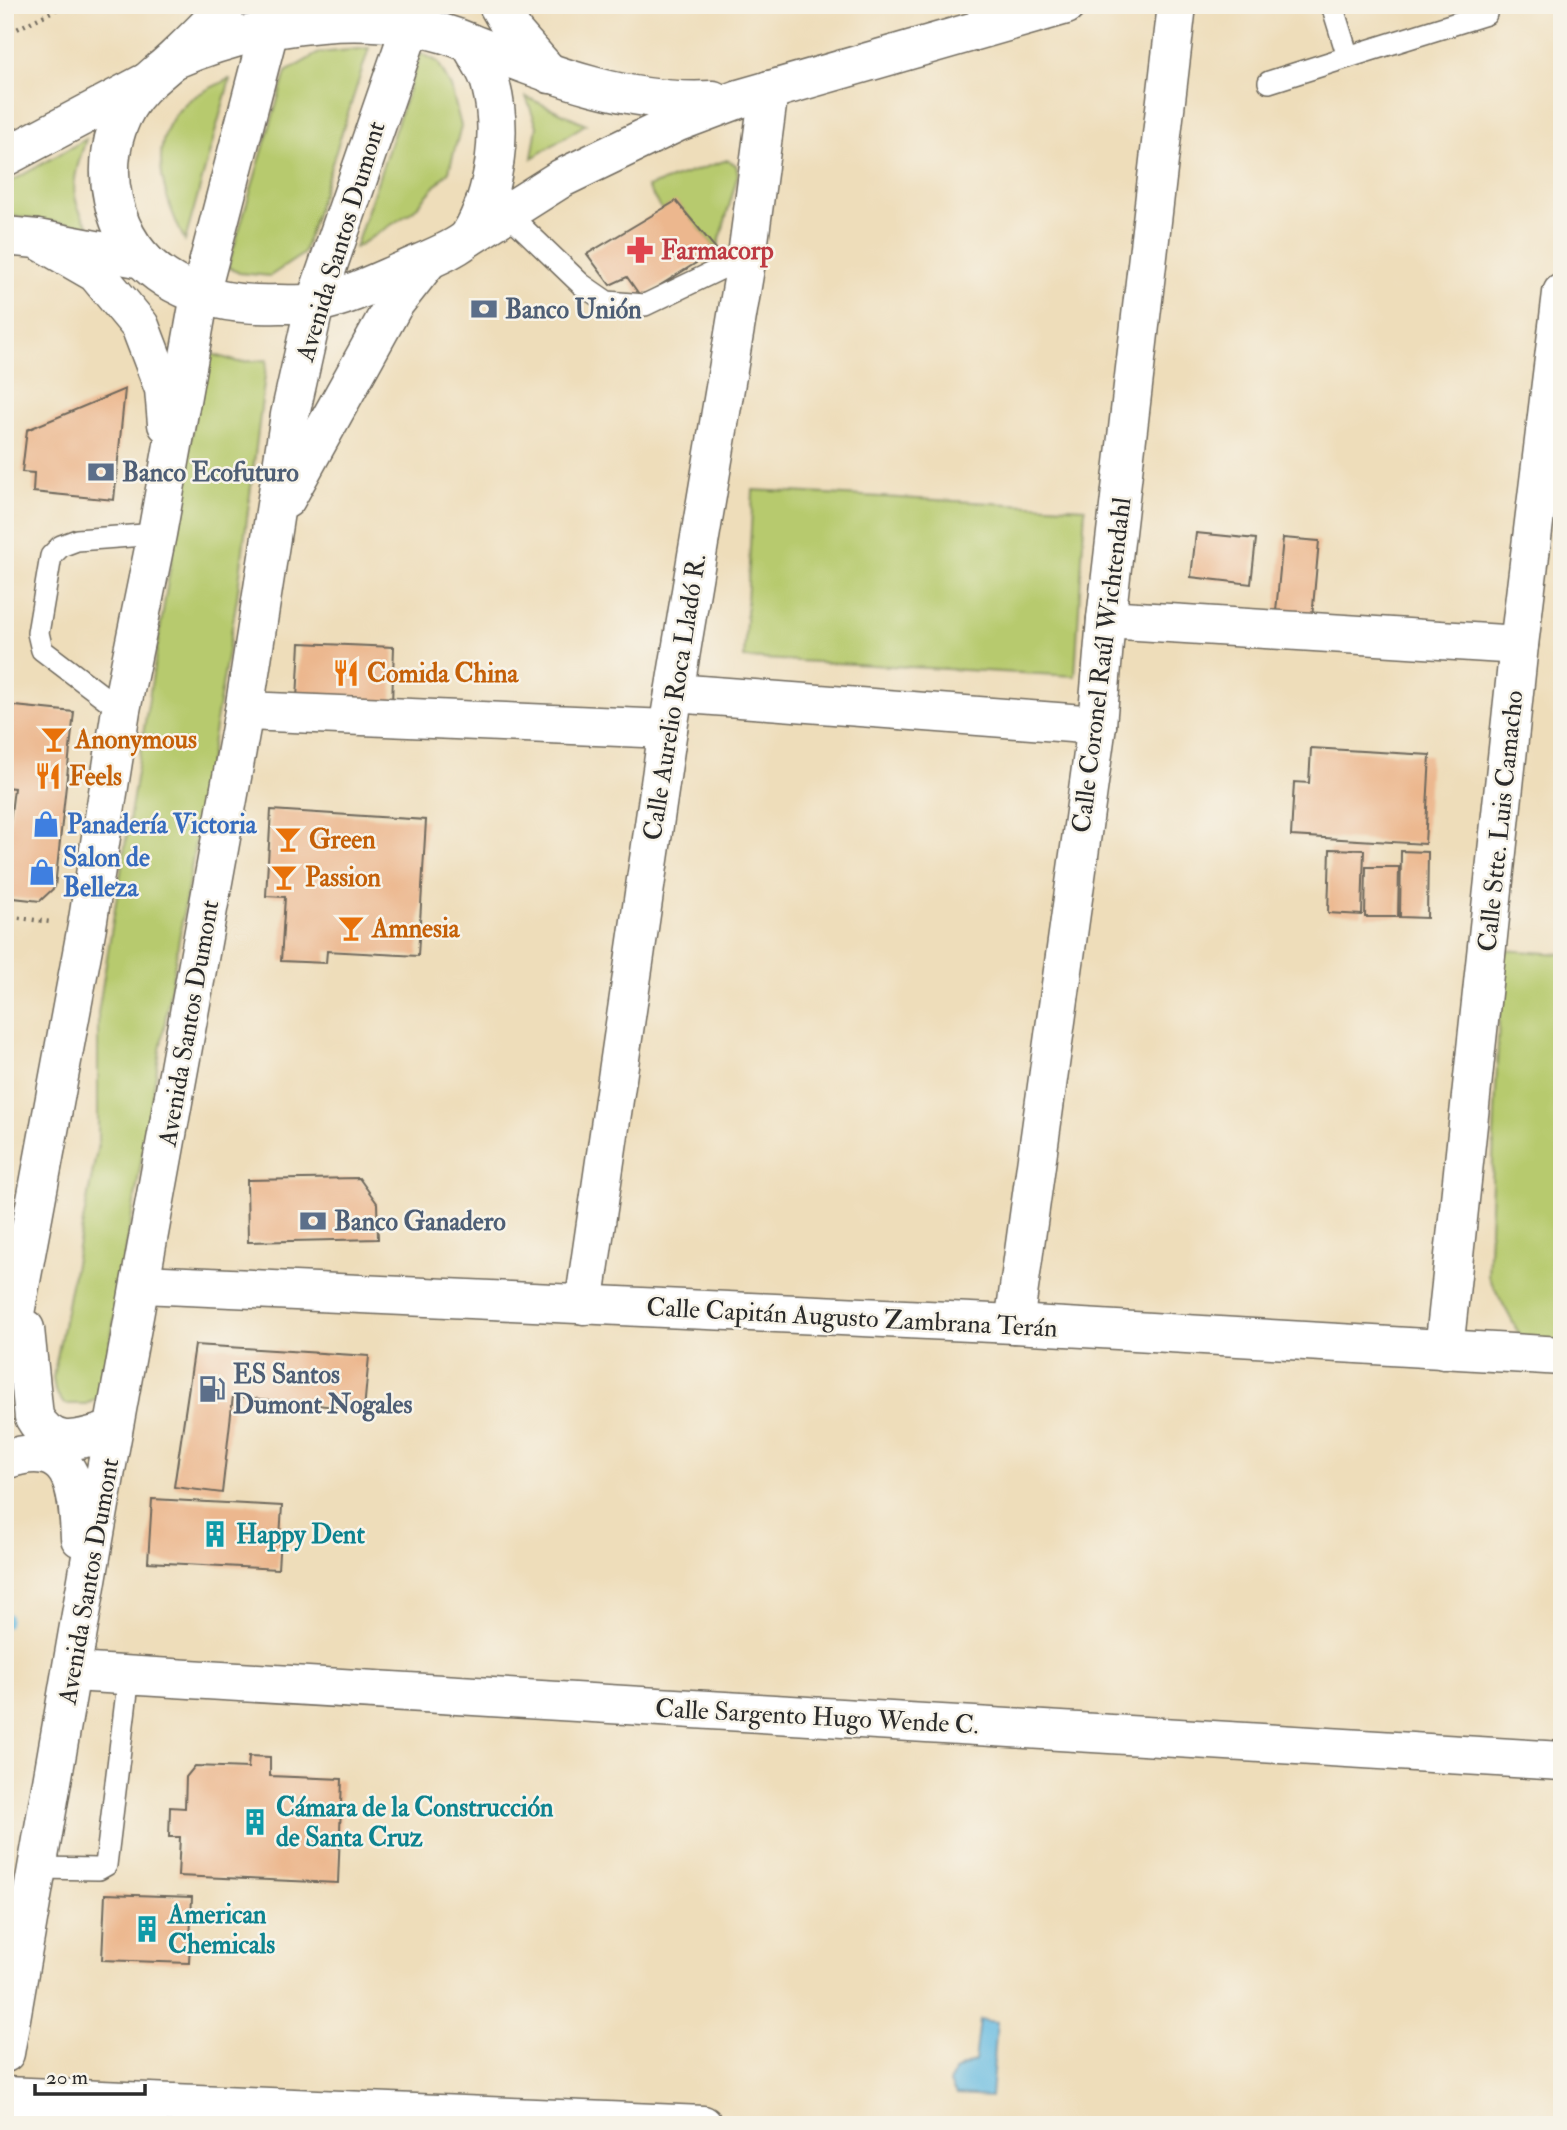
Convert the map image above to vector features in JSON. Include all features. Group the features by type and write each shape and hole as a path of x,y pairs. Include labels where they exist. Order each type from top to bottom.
{"street":[{"path":"5,157 143,85 173,60 227,5"},
{"path":"498,5 514,33 550,74"},
{"path":"143,85 127,107 115,131 110,158 110,186 116,212 127,237 143,259 169,281 200,295 242,305 315,303 364,288 428,260 506,212 620,148 754,94 982,16 1066,5"},
{"name":"Calle Coronel Raúl Wichtendahl","path":"1014,1324 1097,725 1106,619 1177,5"},
{"path":"173,60 282,20 402,18 596,89 643,98 691,101 754,94"},
{"name":"Avenida Santos Dumont","path":"5,2053 113,1430 142,1284 244,711 290,415 315,303 402,18"},
{"path":"5,1367 87,926 121,710 158,534 200,295 282,20"},
{"path":"469,237 492,177 496,139 491,83 470,43"},
{"name":"Calle Aurelio Roca Lladó R.","path":"584,1305 671,711 747,256 754,94"},
{"path":"21,238 143,259"},
{"path":"21,238 96,273 140,326 164,389 170,467"},
{"path":"271,527 366,351 394,304 428,260"},
{"name":"Calle Stte. Luis Camacho","path":"1444,1350 1519,645 1557,388 1562,293"},
{"path":"1106,619 1519,645"},
{"path":"244,711 671,711 1097,725"},
{"path":"21,1271 30,1390 34,1416 41,1429 53,1438 68,1440 113,1430"},
{"name":"Calle Capitán Augusto Zambrana Terán","path":"142,1284 1014,1324 1562,1356"},
{"path":"5,1460 38,1455 55,1460 68,1469 76,1485 83,1606"},
{"name":"Calle Sargento Hugo Wende C.","path":"73,1672 1562,1761"},
{"path":"5,2096 351,2117 704,2125"}],"lane":[{"path":"1332,5 1348,57"},
{"path":"1269,82 1486,14"},
{"path":"506,212 581,284 607,302 645,305 747,256"},
{"path":"121,710 42,650 38,633 51,556 61,546 76,540 158,534"},
{"path":"38,1868 99,1869 106,1865 129,1675"}],"path":[{"path":"5,35 65,5"}],"green space":[{"path":"369,48 303,254 270,276 239,273 228,267 286,72 319,53"},
{"path":"421,53 438,62 451,87 461,126 449,171 413,211 355,248"},
{"path":"230,79 185,241 165,189 161,152 165,135 173,118 186,103 201,92"},
{"path":"526,97 586,124 532,158 537,126"},
{"path":"86,139 74,185 77,205 90,227 5,215 5,185"},
{"path":"727,160 736,165 738,174 717,250 676,202 662,210 647,187"},
{"path":"205,352 238,362 267,360 237,598 105,1374 97,1399 86,1404 64,1404 55,1391 53,1378 98,1144 98,1013"},
{"path":"753,490 1085,508 1075,676 744,658"},
{"path":"1502,950 1562,954 1562,1347 1526,1347 1488,1276"}],"water":[{"path":"980,2020 997,2022 991,2097 956,2095 950,2084 954,2071 975,2061"}],"building":[{"path":"676,201 717,250 641,297 627,277 610,285 587,254"},
{"path":"125,389 114,500 33,492 34,473 22,472 27,430"},
{"path":"1196,533 1256,539 1251,584 1191,577"},
{"path":"1283,538 1319,541 1311,629 1275,622"},
{"name":"Comida China","path":"300,643 394,647 392,704 297,699"},
{"path":"5,705 74,712 55,887 40,901 5,897 5,864 14,788 5,787"},
{"path":"1311,748 1430,755 1425,844 1291,836 1294,782 1309,783"},
{"path":"271,810 426,820 418,956 327,951 326,963 281,961 285,897 266,896"},
{"path":"1330,849 1364,850 1362,915 1328,913"},
{"path":"1401,851 1428,852 1427,918 1400,917"},
{"path":"1366,867 1399,867 1398,917 1365,917"},
{"name":"Banco Ganadero","path":"359,1178 377,1203 378,1239 248,1242 247,1180"},
{"path":"195,1345 369,1356 364,1410 233,1396 222,1493 174,1487"},
{"name":"Happy Dent","path":"152,1499 282,1506 278,1569 148,1562"},
{"name":"Cámara de la Construcción de Santa Cruz","path":"249,1756 270,1757 270,1776 342,1779 338,1883 178,1876 180,1837 169,1837 170,1807 185,1808 186,1777 195,1766 248,1768"},
{"name":"American Chemicals","path":"105,1894 192,1897 189,1963 102,1960"}],"waterway":[{"path":"5,1623 6,1617"}],"place":[{"name":"Farmacorp","path":"640,250"},
{"name":"Banco Unión","path":"484,309"},
{"name":"Banco Ecofuturo","path":"101,472"},
{"name":"Comida China","path":"346,673"},
{"name":"Anonymous","path":"54,739"},
{"name":"Feels","path":"48,776"},
{"name":"Panadería Victoria","path":"46,824"},
{"name":"Green","path":"288,839"},
{"name":"Salon de Belleza","path":"42,872"},
{"name":"Passion","path":"284,877"},
{"name":"Amnesia","path":"351,928"},
{"name":"Banco Ganadero","path":"313,1221"},
{"name":"ES Santos Dumont Nogales","path":"212,1389"},
{"name":"Happy Dent","path":"215,1534"},
{"name":"Cámara de la Construcción de Santa Cruz","path":"255,1822"},
{"name":"American Chemicals","path":"147,1929"}]}
